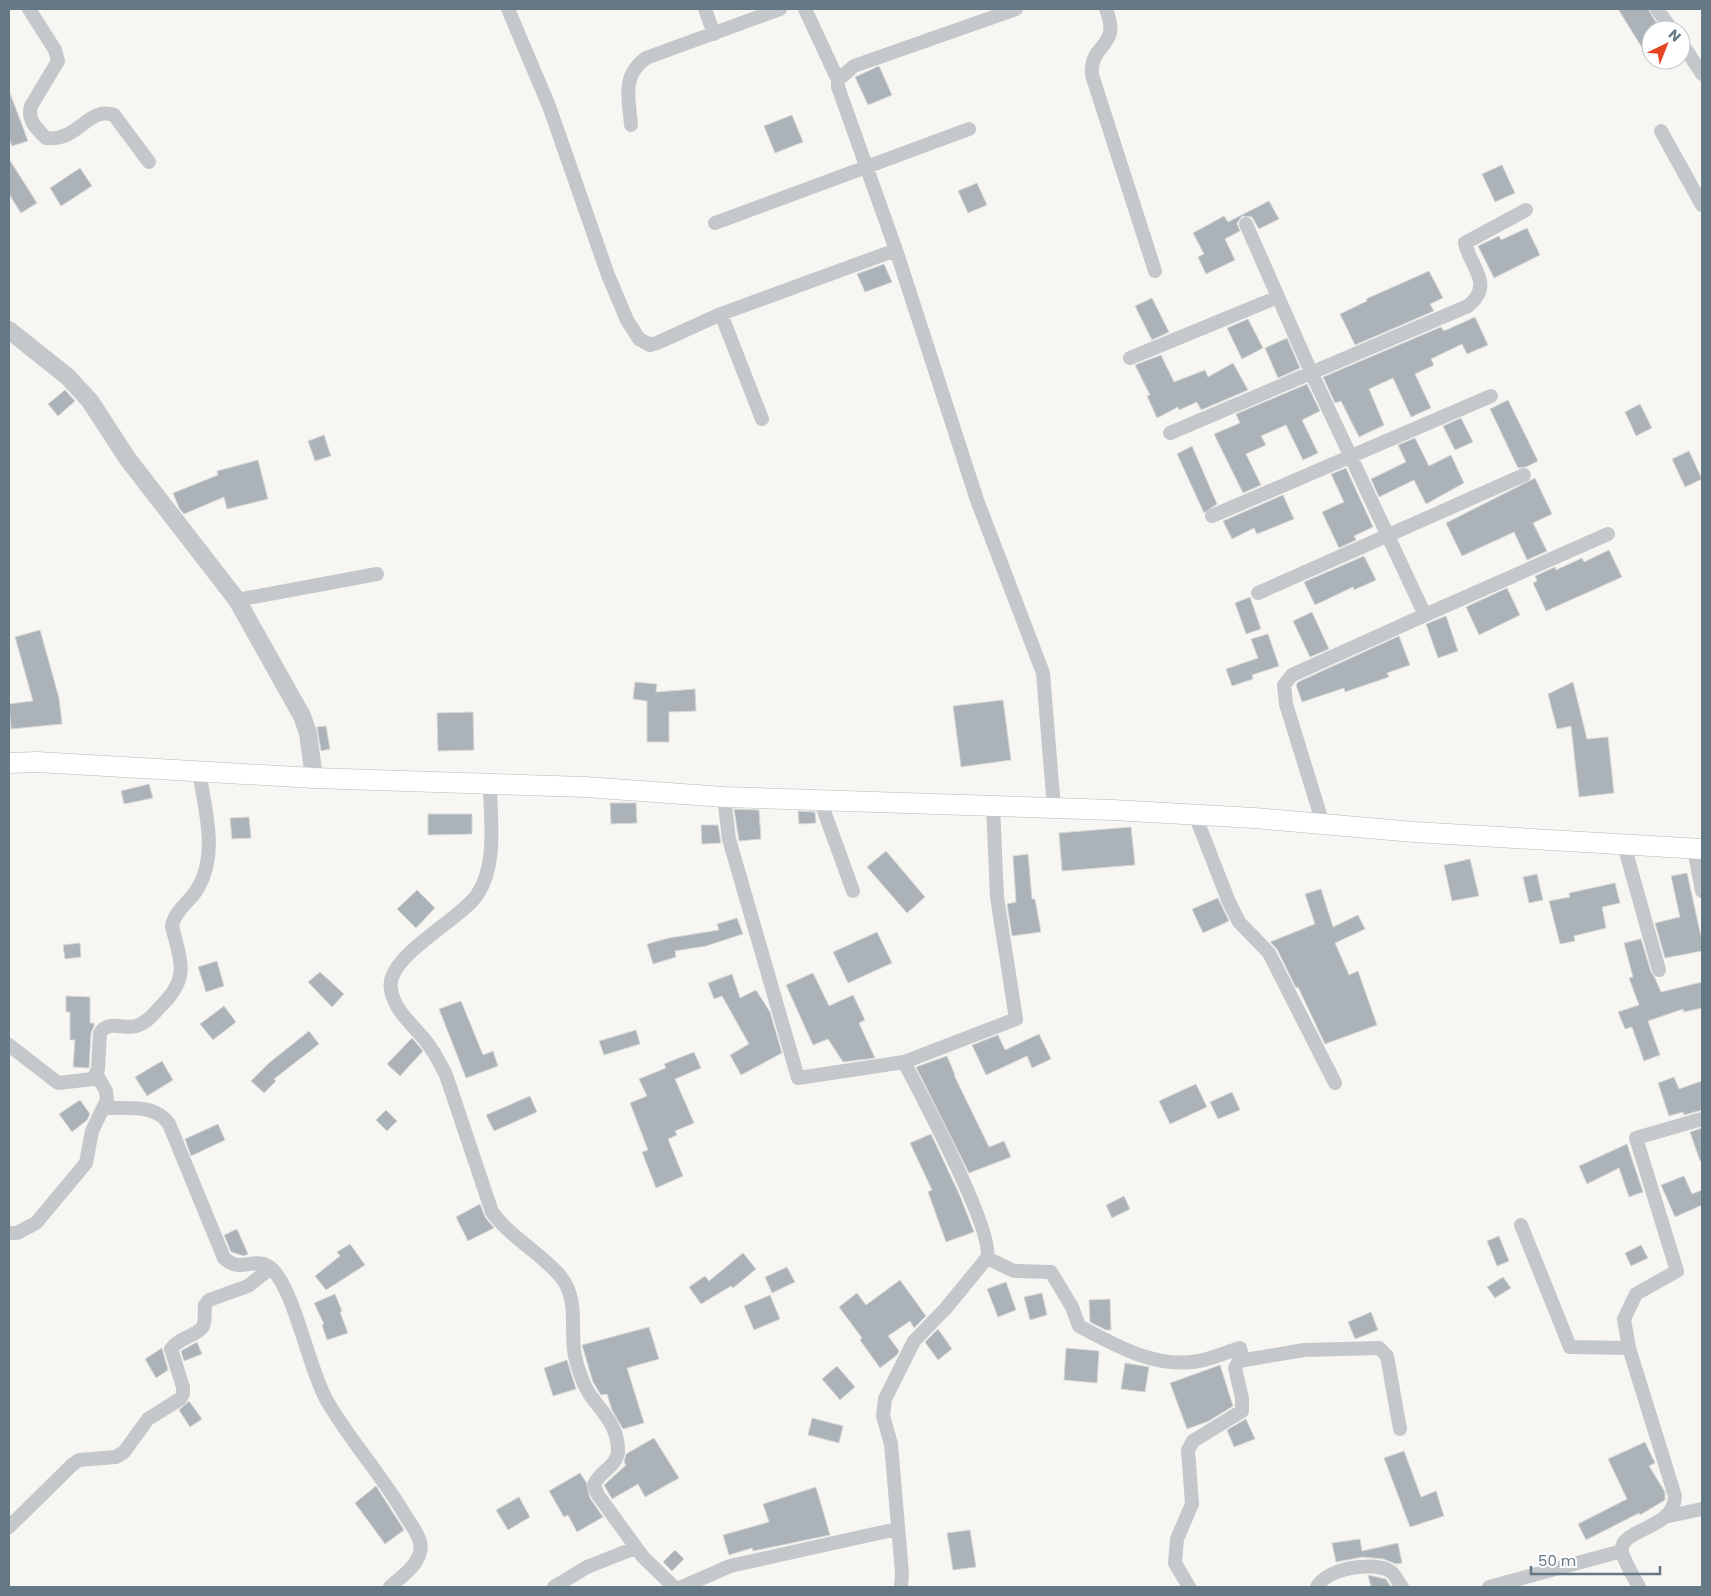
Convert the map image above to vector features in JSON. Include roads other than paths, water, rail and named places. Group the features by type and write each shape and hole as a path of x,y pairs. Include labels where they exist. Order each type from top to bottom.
{"main road":[{"path":"9,763 37,762 314,778 490,783 724,797 993,805 1195,815 1414,832 1698,849"}],"street":[{"path":"29,9 55,50 58,61 30,106 28,114 32,122 46,138 56,139 66,137 97,114 106,112 114,115 149,162"},
{"path":"508,9 549,106 608,275 627,320 639,339 650,345 657,343 721,314 896,250"},
{"path":"705,9 714,34"},
{"path":"631,125 628,82 638,64 646,58 780,9"},
{"path":"804,9 838,80 840,96 896,250 977,500 1043,673 1054,808"},
{"path":"838,80 854,66 1016,9"},
{"path":"1106,9 1112,24 1111,33 1094,57 1091,64 1092,75 1155,271"},
{"path":"1657,9 1665,20"},
{"path":"1691,57 1702,74"},
{"path":"715,223 969,129"},
{"path":"1661,131 1702,205"},
{"path":"1170,433 1468,306 1478,296 1481,286 1465,244 1466,242 1526,210"},
{"path":"1246,224 1312,374 1425,615"},
{"path":"1130,358 1278,297"},
{"path":"721,314 762,419"},
{"path":"9,330 46,359 90,401 127,458 237,600 302,716 308,733 314,778"},
{"path":"1212,516 1351,454 1491,396"},
{"path":"1258,593 1524,475"},
{"path":"1323,824 1286,704 1284,685 1292,675 1608,534"},
{"path":"237,600 377,574"},
{"path":"9,1233 17,1234 36,1223 82,1171 86,1163 92,1131 107,1100 106,1091 97,1075 100,1032 103,1028 110,1025 134,1027 146,1022 172,995 180,982 182,969 172,926 174,920 198,889 206,869 210,850 199,770"},
{"path":"490,783 490,863 486,879 476,896 449,923 402,959 393,975 390,988 394,1002 401,1014 436,1054 446,1076 492,1212 500,1224 562,1278 570,1294 574,1313 574,1351 581,1379 587,1392 608,1415 618,1449 617,1458 608,1469 596,1477 594,1485 598,1495 635,1548 664,1580 674,1587"},
{"path":"724,797 729,839 798,1078 904,1062 1016,1019 997,897 993,805"},
{"path":"820,800 852,891"},
{"path":"1195,815 1229,902 1239,922 1269,953 1335,1084"},
{"path":"1624,845 1659,970"},
{"path":"1698,849 1702,891"},
{"path":"9,1045 58,1083 92,1079 97,1075"},
{"path":"901,1587 902,1573 897,1528 892,1444 883,1416 885,1399 914,1341 946,1308 987,1258 989,1252 978,1216 936,1124 904,1062"},
{"path":"104,1108 151,1109 162,1114 169,1124 224,1258 231,1265 238,1267 251,1263 263,1264 271,1268 285,1288 317,1379 327,1400 398,1502 420,1541 421,1552 414,1564 390,1587"},
{"path":"1669,1516 1675,1505 1675,1496 1629,1348 1624,1319 1636,1294 1677,1271 1636,1138 1702,1119"},
{"path":"1521,1225 1570,1347 1629,1348"},
{"path":"987,1258 1014,1270 1051,1272 1072,1307 1079,1326 1117,1346 1161,1362 1199,1361 1240,1348 1243,1360"},
{"path":"9,1527 72,1464 78,1460 116,1457 124,1452 148,1418 180,1399 184,1394 184,1387 172,1349 175,1344 201,1330 204,1325 205,1306 210,1300 248,1286 271,1268"},
{"path":"1189,1587 1176,1563 1177,1538 1192,1504 1188,1450 1193,1441 1242,1411 1242,1398 1235,1368 1239,1361 1304,1350 1379,1348 1387,1356 1400,1429"},
{"path":"1639,1587 1622,1551 1624,1543 1632,1536 1669,1516 1702,1509"},
{"path":"682,1587 730,1566 897,1528"},
{"path":"554,1587 586,1567 635,1548"},
{"path":"1489,1587 1622,1551"},
{"path":"1318,1587 1320,1582 1341,1570 1371,1565 1391,1572 1402,1587"}]}
